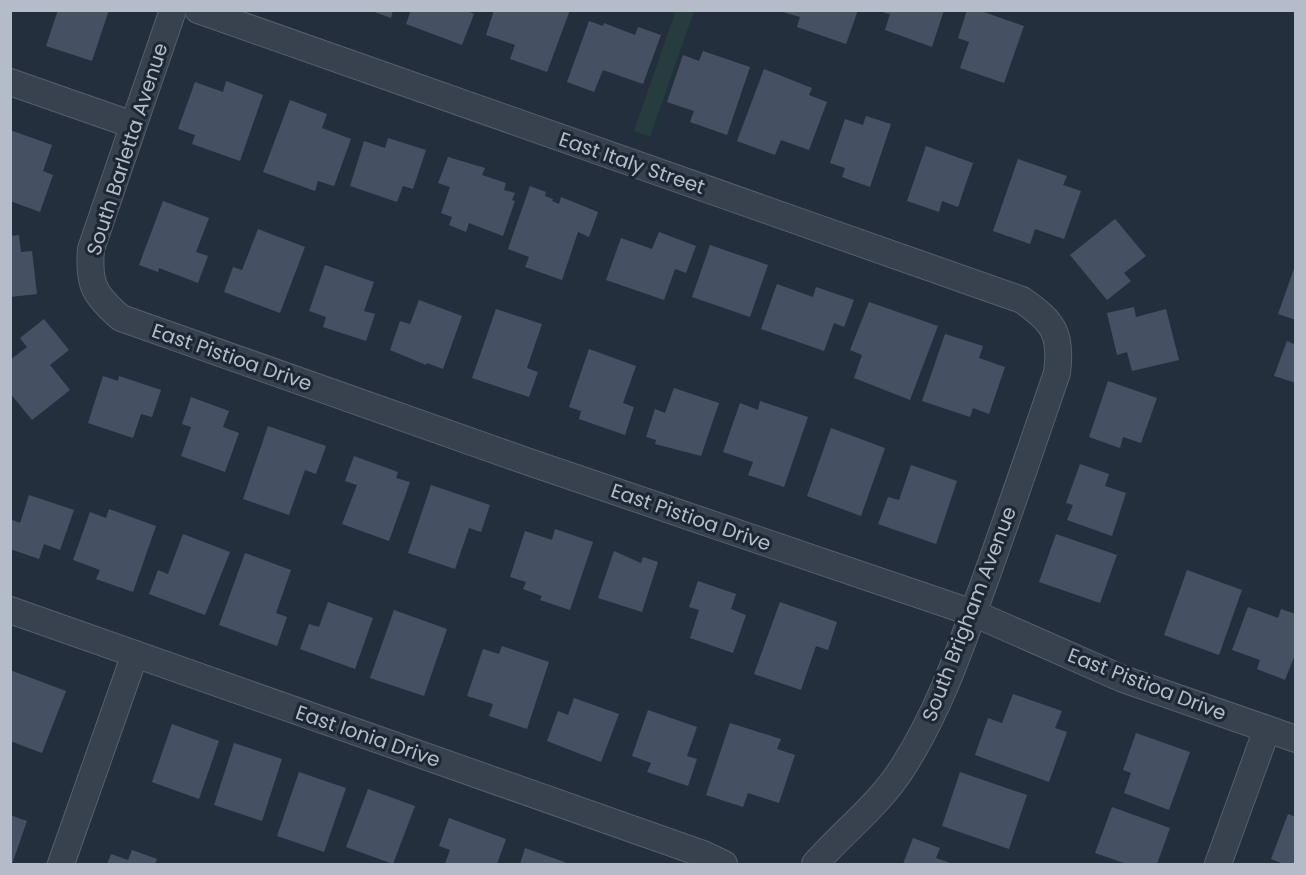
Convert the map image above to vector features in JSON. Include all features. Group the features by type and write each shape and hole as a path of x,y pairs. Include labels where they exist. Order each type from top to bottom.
{"street":[{"name":"South Barletta Avenue","path":"93,288 89,268 91,249 173,10"},
{"name":"East Italy Street","path":"198,10 1022,300 1041,313 1056,332"},
{"path":"10,82 133,125"},
{"name":"East Pistioa Drive","path":"93,288 105,304 121,318 537,464 974,613 1123,679 1296,739"},
{"name":"South Brigham Avenue","path":"815,864 879,798 902,769 924,732 942,694 974,613 1057,373 1060,351 1056,332"},
{"name":"East Ionia Drive","path":"10,610 703,854 724,864"},
{"path":"61,864 135,654"},
{"path":"1218,864 1267,729"}],"green space":[{"path":"669,11 694,11 650,137 634,131 675,13"}],"building":[{"path":"58,10 109,10 92,61 46,46"},
{"path":"369,10 393,10 391,18"},
{"path":"411,10 465,10 474,14 462,45 406,24"},
{"path":"494,10 570,10 547,72 510,59 515,45 486,35"},
{"path":"858,10 846,44 797,27 800,17 780,11"},
{"path":"944,10 932,47 885,30 890,14 879,11"},
{"path":"967,10 978,10 1024,26 1004,83 960,68 969,42 958,38"},
{"path":"589,21 603,26 604,23 635,35 638,27 661,35 643,84 603,70 594,92 567,82"},
{"path":"703,51 750,67 727,135 690,122 694,111 667,102 683,55 699,61"},
{"path":"764,69 812,88 809,95 827,102 809,150 781,140 775,155 737,141"},
{"path":"226,81 263,95 240,161 192,144 195,135 178,129 195,82 223,92"},
{"path":"290,100 327,114 322,128 351,139 334,186 318,181 315,191 263,172"},
{"path":"866,116 891,124 870,187 842,177 845,168 830,163 845,119 863,125"},
{"path":"10,130 52,145 43,171 53,175 40,212 10,201"},
{"path":"388,138 426,150 413,189 403,186 397,202 350,186 364,141 385,148"},
{"path":"926,146 973,163 958,207 942,201 939,212 907,201"},
{"path":"448,157 485,168 482,175 506,183 504,190 515,193 512,200 515,201 503,236 469,223 466,232 449,225 452,217 441,213 450,187 438,183"},
{"path":"1018,159 1067,176 1063,185 1081,191 1064,239 1035,229 1030,244 993,231"},
{"path":"530,186 546,192 545,196 559,204 561,197 598,212 589,237 578,232 562,280 525,267 529,257 508,249"},
{"path":"163,201 209,218 196,252 208,256 198,283 159,268 158,272 139,265"},
{"path":"1115,219 1146,256 1124,273 1131,281 1107,300 1070,255"},
{"path":"258,229 305,247 280,313 224,292 233,267 242,270"},
{"path":"659,232 696,246 686,273 675,269 664,300 606,280 621,238 652,249"},
{"path":"19,235 21,252 32,251 37,294 10,297 10,236"},
{"path":"710,245 768,265 750,317 692,297"},
{"path":"325,265 374,282 364,311 375,314 366,341 323,327 326,317 309,311"},
{"path":"1296,267 1296,320 1278,314"},
{"path":"777,284 813,297 816,287 854,300 844,327 834,323 824,351 761,329"},
{"path":"419,300 462,316 443,369 427,363 426,365 390,350 400,321 410,324"},
{"path":"869,302 938,326 910,400 854,378 862,355 850,350"},
{"path":"1134,307 1136,317 1166,309 1179,360 1132,371 1127,352 1117,355 1107,313"},
{"path":"496,309 542,324 527,368 538,372 529,397 472,378"},
{"path":"44,319 69,350 50,365 70,390 32,420 10,393 10,360 27,347 20,338"},
{"path":"945,334 983,346 979,358 1005,367 989,414 973,408 970,417 922,401"},
{"path":"1287,341 1296,345 1296,383 1274,376"},
{"path":"589,349 636,366 623,403 634,407 625,435 579,419 581,411 569,407"},
{"path":"103,376 118,381 119,376 161,390 152,417 141,414 133,438 88,423"},
{"path":"1108,381 1157,398 1141,443 1123,437 1120,448 1089,437"},
{"path":"674,388 719,403 701,456 655,444 656,440 646,437 655,409 665,413"},
{"path":"191,397 229,411 223,427 239,433 225,472 181,456 191,427 182,424"},
{"path":"760,401 808,417 784,487 748,475 753,462 723,452 740,403 758,410"},
{"path":"268,426 326,446 316,474 305,470 289,515 243,499"},
{"path":"831,428 885,448 861,516 807,496"},
{"path":"354,456 398,472 396,478 410,482 389,541 342,524 357,485 345,481"},
{"path":"1080,464 1109,474 1105,486 1126,493 1112,536 1067,520 1073,505 1066,503"},
{"path":"911,465 957,481 936,544 878,524 888,497 899,500"},
{"path":"431,485 490,505 481,532 469,528 455,569 408,553"},
{"path":"29,495 74,510 60,550 44,544 39,559 10,549 10,519 20,523"},
{"path":"109,509 156,526 133,592 96,579 100,570 73,560 90,512 106,518"},
{"path":"555,529 593,542 570,610 540,600 542,596 523,589 526,582 510,577 525,531 552,540"},
{"path":"183,534 230,552 205,615 149,594 158,570 168,574"},
{"path":"1056,534 1117,555 1100,603 1039,582"},
{"path":"614,551 641,563 643,557 658,562 642,612 598,598"},
{"path":"245,553 291,570 276,613 287,617 277,646 219,625"},
{"path":"1187,570 1242,590 1219,655 1164,635"},
{"path":"698,581 736,594 731,609 746,615 733,653 690,638 699,610 689,607"},
{"path":"328,602 373,618 355,669 300,649 309,624 319,627"},
{"path":"780,602 837,622 828,650 816,646 801,690 754,674"},
{"path":"1248,607 1278,618 1281,609 1296,614 1296,652 1285,680 1257,669 1260,660 1232,650"},
{"path":"394,610 447,629 424,696 370,678"},
{"path":"502,646 549,662 527,729 489,716 493,704 467,696 483,649 499,654"},
{"path":"10,670 66,691 42,753 10,741"},
{"path":"1013,694 1062,711 1055,728 1067,732 1049,782 975,755 988,718 1002,723"},
{"path":"574,698 619,714 601,762 547,741 558,711 568,715"},
{"path":"648,710 697,727 687,756 697,759 688,786 647,772 651,763 632,756"},
{"path":"730,723 781,739 777,749 795,755 779,803 748,793 743,807 706,795"},
{"path":"172,724 219,741 199,799 152,782"},
{"path":"1136,733 1190,752 1169,810 1124,793 1131,773 1123,770"},
{"path":"234,743 282,759 262,821 214,805"},
{"path":"299,772 346,788 324,852 277,836"},
{"path":"960,772 1027,795 1009,849 942,826"},
{"path":"368,789 415,806 393,864 346,847"},
{"path":"1112,807 1170,828 1157,864 1127,864 1095,853"},
{"path":"1288,814 1296,817 1296,864 1284,864 1271,859"},
{"path":"10,815 27,821 12,864 10,864"},
{"path":"449,818 506,839 497,864 445,864 450,850 439,846"},
{"path":"913,838 940,848 936,858 953,864 903,864"},
{"path":"525,848 570,864 520,864"},
{"path":"132,850 157,859 155,864 107,864 111,854 128,860"}]}
